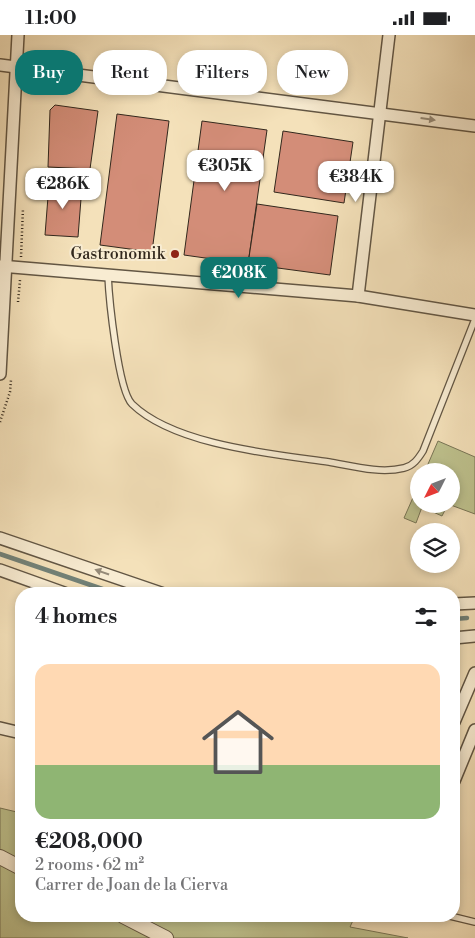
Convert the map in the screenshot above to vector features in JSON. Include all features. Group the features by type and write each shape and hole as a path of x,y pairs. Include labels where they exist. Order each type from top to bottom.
{"street":[{"path":"18,35 18,50"},
{"path":"358,296 389,35"},
{"path":"0,65 15,68"},
{"path":"83,76 380,112 475,126"},
{"path":"0,374 2,266 15,94"},
{"path":"2,266 358,296 475,315"},
{"path":"0,538 144,587"},
{"path":"0,570 47,587"},
{"path":"460,604 475,603"},
{"path":"460,637 475,636"},
{"path":"460,708 475,673"},
{"path":"0,728 15,732"},
{"path":"460,766 475,730"},
{"path":"0,857 15,865"},
{"path":"135,922 166,938"}],"lane":[{"path":"108,275 119,371 126,397 132,405 165,426 198,438 248,450 380,470 403,468 416,462 475,319"},
{"path":"460,918 475,922"}],"green space":[{"path":"438,441 475,457 475,514 460,508 460,463 428,463"},
{"path":"410,504 410,513 420,513 416,523 404,518"},
{"path":"0,808 15,812 15,922 352,922 350,927 408,938 0,938"}],"building":[{"path":"55,105 98,111 90,169 48,167 50,110"},
{"path":"117,114 169,121 152,252 100,245"},
{"path":"202,121 267,130 248,264 184,255"},
{"path":"283,131 353,142 344,203 274,192"},
{"path":"49,184 82,186 78,237 45,235"},
{"path":"257,204 338,216 330,275 248,264"}],"waterway":[{"path":"0,554 97,587"},
{"path":"460,619 467,618"}],"place":[{"name":"Gastronomik","path":"175,254"}]}
